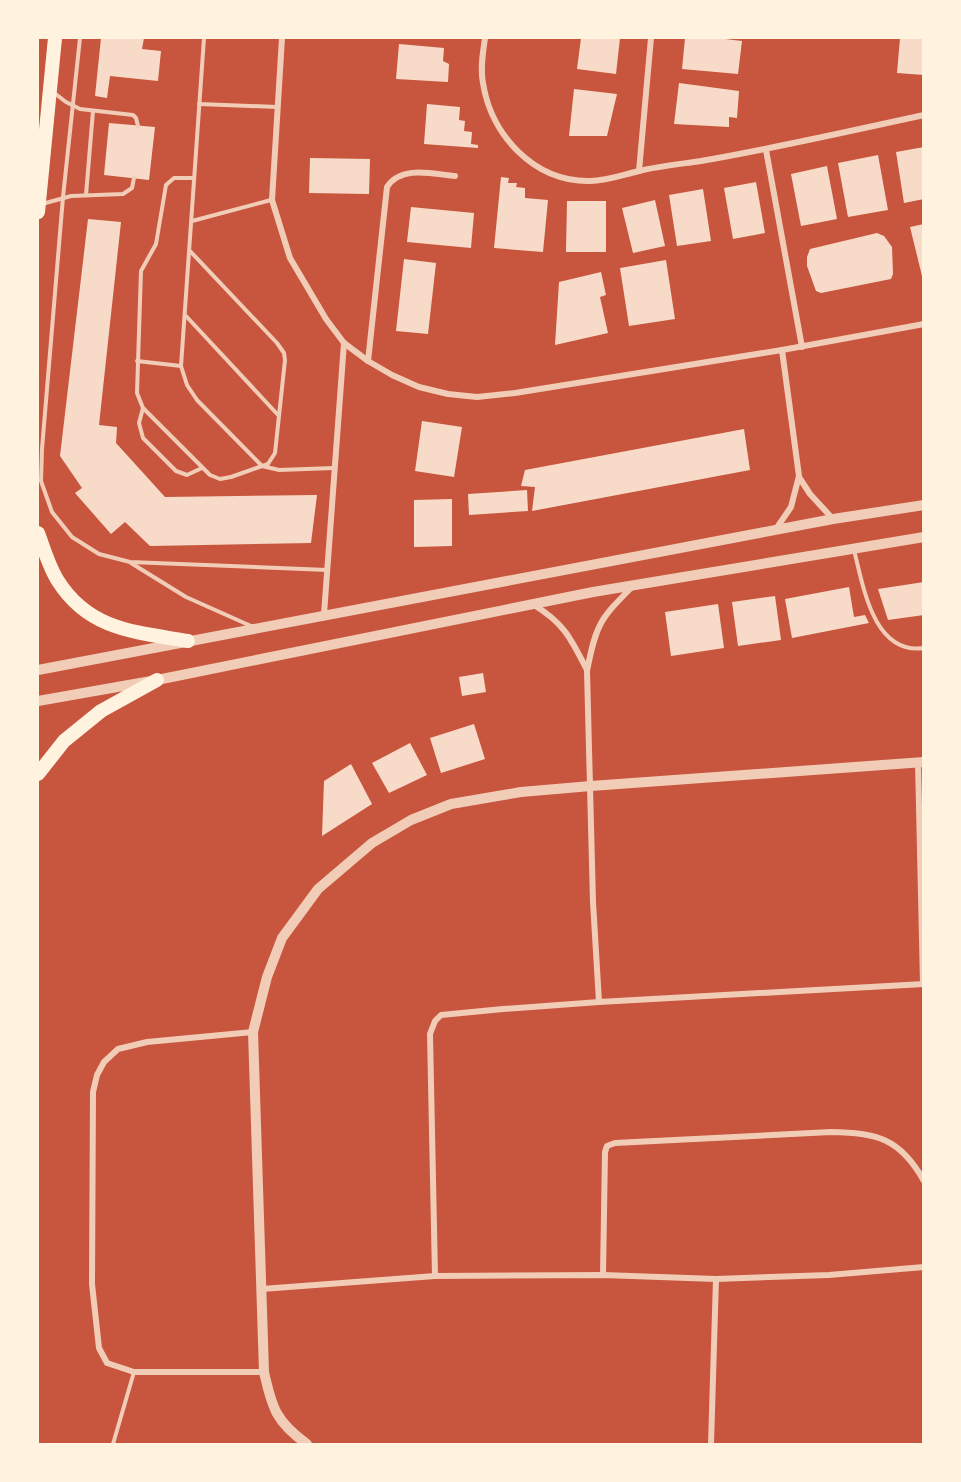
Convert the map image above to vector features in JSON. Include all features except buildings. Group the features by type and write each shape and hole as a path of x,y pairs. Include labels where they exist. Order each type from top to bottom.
{"highway":[{"path":"38,212 55,38"},
{"path":"38,533 56,579 74,602 95,619 123,630 188,641"},
{"path":"38,774 64,741 101,711 157,680"}],"street":[{"path":"282,38 272,200 290,258 314,302 344,343 392,375 419,387 448,394 477,397 515,393 802,347 924,324"},
{"path":"484,38 482,81 488,107 504,137 520,154 540,168 566,178 588,181 611,180 639,171 766,150 924,115"},
{"path":"639,171 651,38"},
{"path":"766,150 802,347"},
{"path":"368,361 387,187 395,177 406,173 455,176"},
{"path":"324,614 344,343"},
{"path":"776,530 790,507 799,476 782,350"},
{"path":"799,476 815,500 833,519"},
{"path":"38,670 833,519 924,505"},
{"path":"38,701 157,680 634,585 924,537"},
{"path":"599,1002 593,902 587,670 598,625 609,610 634,585"},
{"path":"533,605 552,616 567,632 587,670"},
{"path":"307,1444 286,1428 272,1406 264,1372 252,1032 267,977 282,938 318,889 372,843 411,820 451,804 521,792 921,762 923,984 599,1002 453,1013 441,1016 435,1021 430,1034 430,1064 435,1276"},
{"path":"252,1032 147,1042 118,1049 104,1062 97,1075 93,1092 92,1284 99,1348 107,1363 134,1372 264,1372"},
{"path":"603,1275 605,1152 608,1146 615,1143 857,1132 881,1137 902,1150 915,1165 924,1181"},
{"path":"262,1289 435,1276 603,1275 716,1279 829,1275 924,1267"},
{"path":"711,1444 716,1279"}],"lane":[{"path":"80,38 63,197 42,449 42,481 52,512 72,537 99,554 130,562 327,570"},
{"path":"204,38 181,366 187,385 197,400 262,466 279,470 335,468"},
{"path":"50,90 74,107 93,111 129,113 136,118 138,126"},
{"path":"200,104 278,107"},
{"path":"86,195 93,111"},
{"path":"38,205 63,197 123,194 132,188 134,178"},
{"path":"190,251 281,348 285,360 275,453 268,464 220,479 214,478 202,468 143,408 136,393 141,271 156,244 166,185 174,178 194,178"},
{"path":"192,221 272,200"},
{"path":"185,315 279,416"},
{"path":"137,361 181,366"},
{"path":"143,408 139,423 141,433 176,471 187,475 202,468"},
{"path":"854,549 869,608 883,631 899,644 913,650 924,648"},
{"path":"130,562 168,588 255,628"},
{"path":"113,1444 134,1372"}]}
